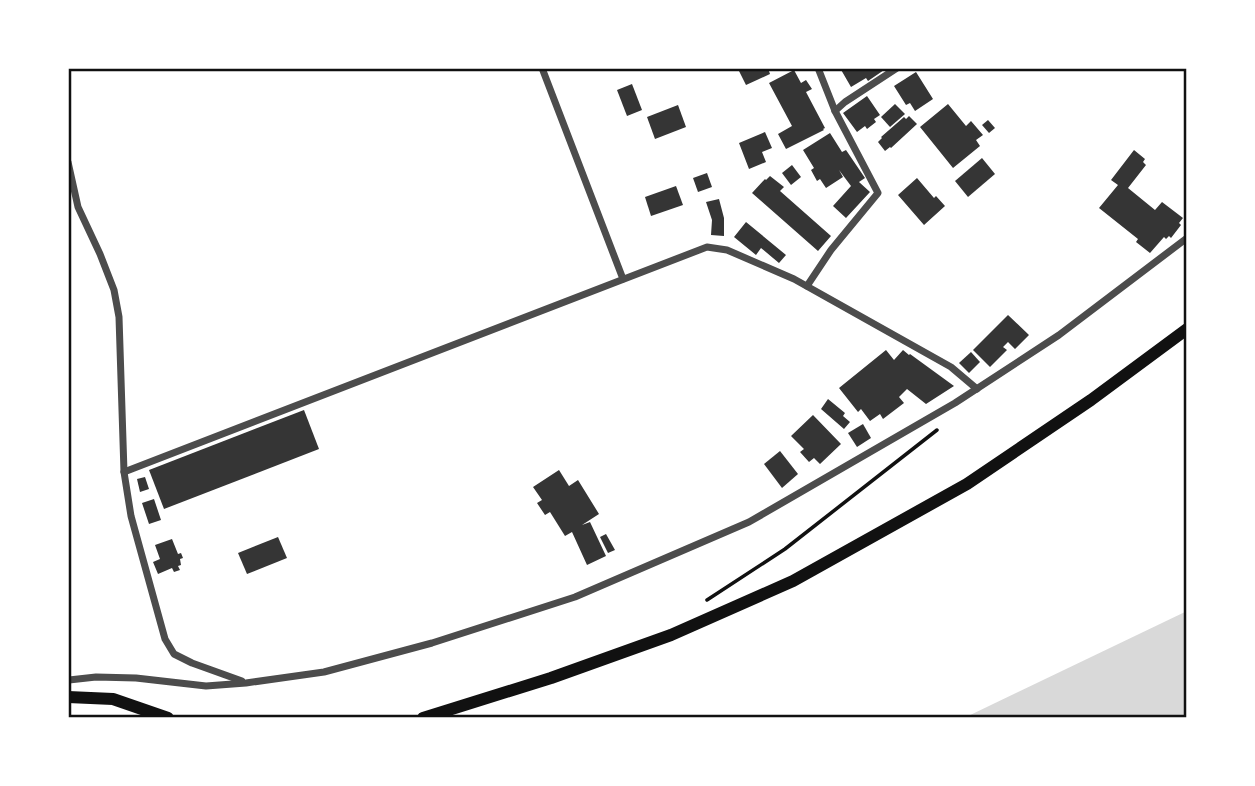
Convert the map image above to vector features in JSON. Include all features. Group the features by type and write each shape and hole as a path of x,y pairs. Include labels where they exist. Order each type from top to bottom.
{"main road":[{"path":"423,718 551,678 671,635 793,580 967,484 1091,400 1187,329"},
{"path":"70,697 113,699 168,718"}],"street":[{"path":"542,68 623,279"},
{"path":"807,286 831,250 878,193 835,111 818,68"},
{"path":"835,111 897,68"},
{"path":"68,162 78,207 114,290 120,317 124,472 131,516 165,639 174,654 246,683"},
{"path":"70,697 69,680 96,677 136,678 206,686 324,673 432,643 575,597 748,522 977,390 1059,335 1187,238"},
{"path":"124,472 707,247 727,250 794,279 951,367 977,390"}],"path":[{"path":"705,601 785,549 942,426"}],"shaded area":[{"path":"1187,611 1187,718 964,718"}],"building":[{"path":"768,68 770,74 746,85 738,69"},
{"path":"840,68 887,68 868,81 866,78 851,87"},
{"path":"794,70 801,83 806,80 812,89 806,92 825,128 786,149 778,134 792,126 769,83"},
{"path":"916,72 933,99 915,111 910,103 906,105 894,86"},
{"path":"632,84 642,110 627,116 617,90"},
{"path":"867,96 880,115 867,129 865,126 857,132 843,113"},
{"path":"895,104 905,114 890,127 881,117"},
{"path":"948,104 966,126 971,121 983,135 976,140 980,146 953,168 920,127"},
{"path":"678,105 686,127 655,139 647,117"},
{"path":"909,116 917,124 885,151 878,142 881,137 904,117 906,119"},
{"path":"988,120 995,128 989,133 982,125"},
{"path":"765,132 772,148 762,152 766,162 749,169 739,143"},
{"path":"830,133 842,152 846,150 865,178 859,182 870,192 846,218 833,206 851,186 839,170 843,177 826,188 820,179 817,181 811,170 814,168 803,150"},
{"path":"1134,150 1145,159 1143,162 1146,165 1128,188 1155,210 1162,202 1183,218 1171,238 1164,237 1150,253 1136,242 1138,239 1099,208 1118,185 1111,180"},
{"path":"982,158 995,174 968,197 955,181"},
{"path":"792,165 801,177 791,185 782,173"},
{"path":"707,173 712,187 698,192 693,178"},
{"path":"770,176 784,187 780,191 831,236 818,251 752,193"},
{"path":"917,178 934,198 936,196 945,206 924,225 898,195"},
{"path":"676,186 683,205 651,216 645,197"},
{"path":"719,199 724,218 724,236 711,235 712,220 706,202"},
{"path":"746,222 786,255 779,263 761,248 756,255 734,237"},
{"path":"1008,315 1029,335 1015,349 1008,342 1003,347 1007,350 990,367 973,350"},
{"path":"886,350 894,360 903,350 954,386 926,404 907,389 899,397 904,403 883,419 880,414 870,421 861,409 858,412 839,388"},
{"path":"971,352 980,362 969,373 959,363"},
{"path":"828,399 845,413 843,416 850,422 844,429 821,409"},
{"path":"304,410 319,449 164,509 149,470"},
{"path":"813,415 841,444 820,464 814,458 809,462 800,452 804,449 791,436"},
{"path":"863,424 871,438 857,447 848,433"},
{"path":"780,451 798,474 782,488 764,464"},
{"path":"559,470 569,486 578,480 599,514 582,525 590,522 606,556 587,565 572,532 565,536 550,512 545,515 537,503 542,500 533,487"},
{"path":"145,477 149,489 140,492 137,479"},
{"path":"154,499 161,520 149,524 142,503"},
{"path":"606,534 615,550 608,553 600,537"},
{"path":"278,537 287,558 247,574 238,553"},
{"path":"172,539 178,554 181,553 183,558 178,566 180,570 174,572 172,568 158,574 153,562 160,559 155,545"}]}
